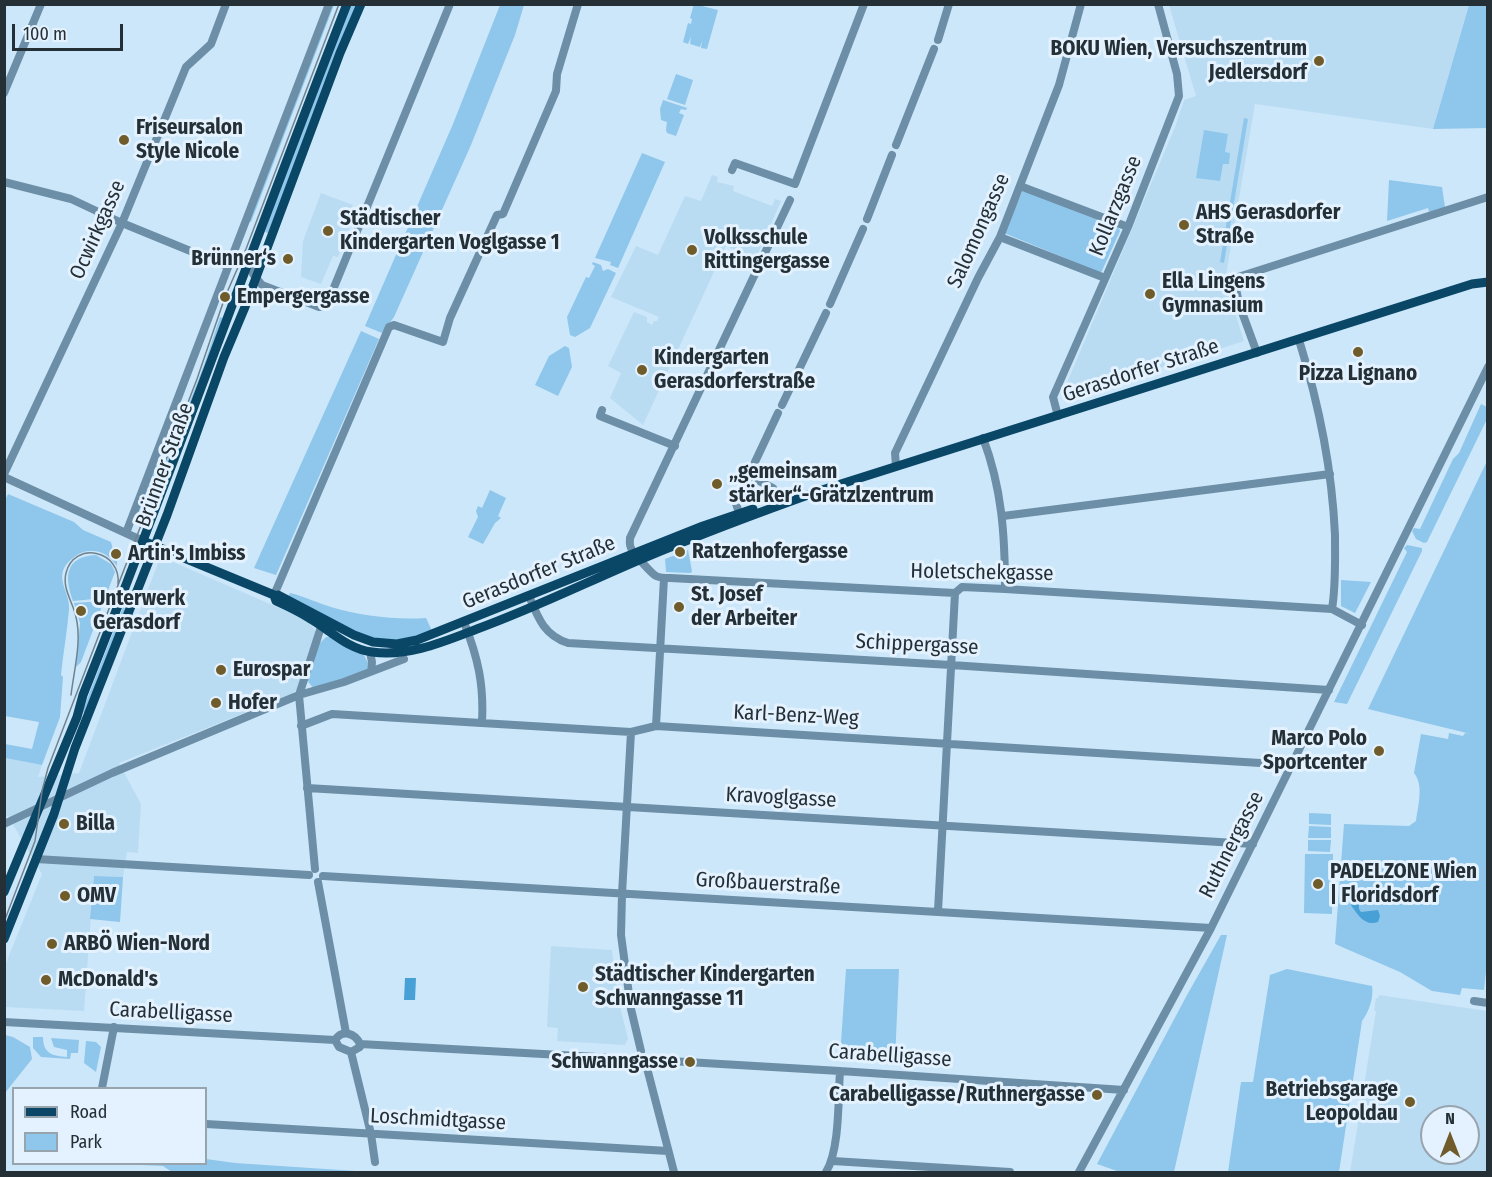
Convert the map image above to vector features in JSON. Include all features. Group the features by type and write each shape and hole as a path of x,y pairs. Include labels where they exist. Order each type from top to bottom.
{"main road":[{"name":"Brünner Straße","path":"4,892 64,751 347,4"},
{"name":"Brünner Straße","path":"4,939 54,814 75,748 171,506 224,357 361,4"},
{"name":"Gerasdorfer Straße","path":"274,596 278,595 304,607 354,635 373,642 397,644 417,640 740,516 1299,340 1472,284 1488,276"},
{"name":"Gerasdorfer Straße","path":"1472,284 1488,282"},
{"path":"142,541 274,596 276,601 311,619 321,627 330,626 353,638 373,642"},
{"name":"Gerasdorfer Straße","path":"321,627 347,644 370,652 395,653 426,648 533,606 638,557"}],"street":[{"path":"4,93 41,4"},
{"name":"Ocwirkgasse","path":"4,476 122,223 186,66 211,44 226,4"},
{"name":"Brünner Straße","path":"126,533 329,4"},
{"path":"251,256 251,268 262,285 319,307 328,302 450,4"},
{"path":"274,596 388,327 393,325 443,342 450,318 497,215 503,214 556,91 557,74 578,4"},
{"path":"732,170 735,163 795,184 864,4"},
{"path":"938,39 949,4"},
{"name":"Salomongasse","path":"896,466 895,453 978,278 1000,237 1059,86 1081,4"},
{"name":"Kollarzgasse","path":"1058,416 1053,397 1128,227 1179,96 1177,74 1158,4"},
{"path":"896,145 934,49"},
{"path":"867,219 892,155"},
{"path":"4,182 71,199 122,223 227,266"},
{"path":"1020,186 1128,227"},
{"path":"1257,353 1239,304 1235,278 1488,197"},
{"path":"656,726 664,578 650,572 629,545 630,538 790,200"},
{"path":"830,304 863,229"},
{"path":"1000,237 1105,278"},
{"path":"783,405 826,313"},
{"path":"1299,340 1322,426 1330,474 1335,554 1332,609"},
{"name":"Ruthnergasse","path":"1079,1173 1211,928 1362,626 1487,368"},
{"path":"603,410 600,416 675,446"},
{"path":"755,462 778,413"},
{"path":"983,438 990,456 1003,516 1005,589"},
{"path":"740,516 736,504 750,474 773,488"},
{"path":"1003,516 1330,474"},
{"path":"4,476 142,541"},
{"name":"Holetschekgasse","path":"664,578 955,593 962,587 1332,609 1362,626"},
{"path":"938,911 955,593"},
{"name":"Schippergasse","path":"529,596 544,629 568,643 1329,690"},
{"path":"465,622 482,678 482,722"},
{"path":"312,872 299,695 321,627"},
{"path":"370,652 371,671"},
{"path":"4,824 59,797 299,695 404,659"},
{"name":"Karl-Benz-Weg","path":"301,726 332,714 631,732 656,726 947,742 1293,765"},
{"path":"631,732 621,935 630,1009 641,1051"},
{"name":"Kravoglgasse","path":"307,788 1253,844"},
{"path":"36,859 320,872 346,1033"},
{"name":"Großbauerstraße","path":"321,879 938,911 1211,928"},
{"path":"1474,1001 1488,1003"},
{"name":"Carabelligasse","path":"4,1022 334,1040"},
{"path":"102,1087 114,1027"},
{"path":"351,1052 339,1047 334,1040 346,1033 354,1036 360,1044 634,1059"},
{"path":"351,1052 360,1047 360,1044"},
{"path":"634,1059 636,1053 641,1051 652,1054 652,1065 647,1068"},
{"path":"351,1052 371,1134 375,1162"},
{"path":"634,1059 638,1065 647,1068"},
{"name":"Carabelligasse","path":"653,1060 1124,1090"},
{"path":"647,1068 674,1173"},
{"path":"826,1173 833,1161 840,1071"},
{"name":"Loschmidtgasse","path":"207,1124 668,1151"},
{"path":"833,1161 1010,1173"}],"shaded area":[{"path":"1169,5 1469,5 1433,129 1255,104 1225,281 1244,341 1078,394 1066,385 1175,127 1184,100 1196,96"},
{"name":"Volksschule Rittingergasse","path":"712,175 718,177 717,182 734,186 733,191 772,206 775,199 781,201 756,258 726,246 643,425 610,398 621,373 608,366 634,312 647,317 647,322 652,325 659,317 611,297 636,246 658,255 685,196 701,201"},
{"name":"Städtischer Kindergarten Voglgasse 1","path":"321,193 353,205 351,210 356,212 338,257 333,256 321,284 301,277 303,241"},
{"path":"164,558 307,620 322,639 307,680 308,683 289,695 119,763 141,804 138,853 127,852 123,877 94,876 84,1011 5,1007 4,968 42,874 8,816 5,817 5,758 42,765 38,777 79,773 158,563"},
{"path":"1355,897 1359,898 1361,912 1378,910 1380,916 1378,922 1369,923 1359,916 1351,905"},
{"name":"Städtischer Kindergarten Schwanngasse 11","path":"551,946 612,950 618,998 628,1039 625,1045 557,1041 558,1028 547,1027"},
{"path":"405,978 416,978 415,1000 404,1000"},
{"path":"1379,995 1487,1011 1487,1172 1350,1172 1376,1011 1374,1011 1376,998"}],"green space":[{"path":"694,4 718,10 707,49 701,48 702,41 700,47 690,44 691,37 688,44 683,42 688,23 691,24 692,19 690,18"},
{"path":"331,5 334,5 251,222 248,221"},
{"path":"350,5 357,5 268,233 265,232 272,209"},
{"path":"500,5 524,5 515,35 471,145 394,317 382,333 365,326 453,124"},
{"path":"1469,5 1487,5 1487,128 1433,129"},
{"path":"676,74 693,80 685,105 667,99"},
{"path":"663,100 687,108 686,110 681,109 679,113 684,115 676,136 667,133 667,122 661,120 660,109"},
{"path":"1244,118 1248,119 1224,263 1220,262"},
{"path":"1204,130 1228,134 1225,152 1230,153 1229,164 1223,164 1220,181 1196,178"},
{"path":"642,153 665,162 618,268 610,265 611,262 595,258"},
{"path":"1389,180 1442,187 1445,207 1429,212 1428,208 1387,221"},
{"path":"1023,190 1119,228 1120,231 1101,273 1004,233"},
{"path":"593,262 601,265 603,271 608,269 616,273 590,328 575,337 570,335 567,317 586,277 589,278 595,266"},
{"path":"227,277 138,519 135,518"},
{"path":"220,317 223,318 152,508 149,507 204,365"},
{"path":"361,331 379,339 276,575 254,568"},
{"path":"565,346 569,348 572,367 558,396 535,385 549,356"},
{"path":"1481,404 1487,407 1487,419 1427,542 1424,543 1416,539 1412,531 1414,528 1420,529"},
{"path":"1487,461 1488,953 1484,990 1462,988 1460,995 1432,991 1400,972 1335,944 1344,824 1409,826 1416,821 1419,802 1419,783 1414,773 1421,734 1448,739 1449,733 1463,736 1465,733 1471,734 1368,709"},
{"path":"490,490 506,498 498,516 501,518 495,523 483,544 468,537 478,517 476,511 478,506 482,508"},
{"path":"8,494 74,522 83,530 111,542 115,551 113,555 117,557 117,566 102,553 85,552 73,558 63,571 63,584 69,610 61,675 63,677 60,717 42,765 5,758 5,744 32,749 39,722 5,716 4,502"},
{"path":"1407,545 1422,548 1422,551 1347,704 1334,702 1407,552 1404,548"},
{"path":"688,550 691,573 666,572 665,559"},
{"path":"96,555 111,564 115,572 105,598 73,601 68,584 70,569 78,560"},
{"path":"1341,580 1371,582 1355,613 1341,606"},
{"path":"290,593 354,613 390,618 426,618 432,631 395,642 373,640 288,597"},
{"path":"104,601 81,662 76,667 80,623 74,603"},
{"path":"123,607 125,608 121,623 85,713 82,712"},
{"path":"326,637 331,637 363,653 368,663 367,669 363,673 313,688 307,680 318,645"},
{"path":"1309,813 1331,814 1331,825 1309,824"},
{"path":"1309,826 1331,827 1331,838 1308,838"},
{"path":"1308,840 1331,840 1330,852 1308,851"},
{"name":"PADELZONE Wien | Floridsdorf","path":"1305,854 1333,854 1332,914 1304,913"},
{"path":"94,876 123,877 120,922 90,919"},
{"path":"1221,935 1227,935 1174,1172 1120,1172 1097,1164 1187,995"},
{"path":"846,969 899,969 895,1060 840,1057"},
{"path":"1287,969 1372,986 1370,1004 1362,1021 1339,1172 1228,1172 1241,1082 1253,1082 1270,975"},
{"path":"5,1035 30,1047 32,1059 5,1093"},
{"path":"33,1037 43,1037 43,1043 50,1053 67,1057 67,1050 54,1047 51,1038 79,1040 78,1053 71,1053 70,1059 41,1057 33,1048"},
{"path":"86,1041 96,1042 101,1047 96,1072 84,1063"},
{"path":"207,1159 371,1172 172,1172 163,1166 141,1165 207,1165"}],"tram line":[{"path":"4,922 35,841 42,791 48,768 197,379 225,297 246,249 339,4"},
{"path":"71,695 77,656 78,626 65,585 66,573 78,556 87,553 96,554 105,557 113,564 117,573 118,585"}],"place":[{"name":"BOKU Wien, Versuchszentrum Jedlersdorf","path":"1319,61"},
{"name":"Friseursalon Style Nicole","path":"124,140"},
{"name":"AHS Gerasdorfer Straße","path":"1184,225"},
{"name":"Städtischer Kindergarten Voglgasse 1","path":"328,231"},
{"name":"Volksschule Rittingergasse","path":"692,250"},
{"name":"Brünner‘s","path":"288,259"},
{"name":"Ella Lingens Gymnasium","path":"1150,294"},
{"name":"Empergergasse","path":"225,297"},
{"name":"Pizza Lignano","path":"1358,352"},
{"name":"Kindergarten Gerasdorferstraße","path":"642,370"},
{"name":"„gemeinsam stärker“-Grätzlzentrum","path":"717,484"},
{"name":"Ratzenhofergasse","path":"680,552"},
{"name":"Artin's Imbiss","path":"116,554"},
{"name":"St. Josef der Arbeiter","path":"679,607"},
{"name":"Unterwerk Gerasdorf","path":"81,611"},
{"name":"Eurospar","path":"221,670"},
{"name":"Hofer","path":"216,703"},
{"name":"Marco Polo Sportcenter","path":"1379,751"},
{"name":"Billa","path":"64,824"},
{"name":"PADELZONE Wien | Floridsdorf","path":"1318,884"},
{"name":"OMV","path":"65,896"},
{"name":"ARBÖ Wien-Nord","path":"52,944"},
{"name":"McDonald's","path":"46,980"},
{"name":"Städtischer Kindergarten Schwanngasse 11","path":"583,987"},
{"name":"Schwanngasse","path":"690,1062"},
{"name":"Carabelligasse/Ruthnergasse","path":"1097,1095"},
{"name":"Betriebsgarage Leopoldau","path":"1410,1102"}]}
